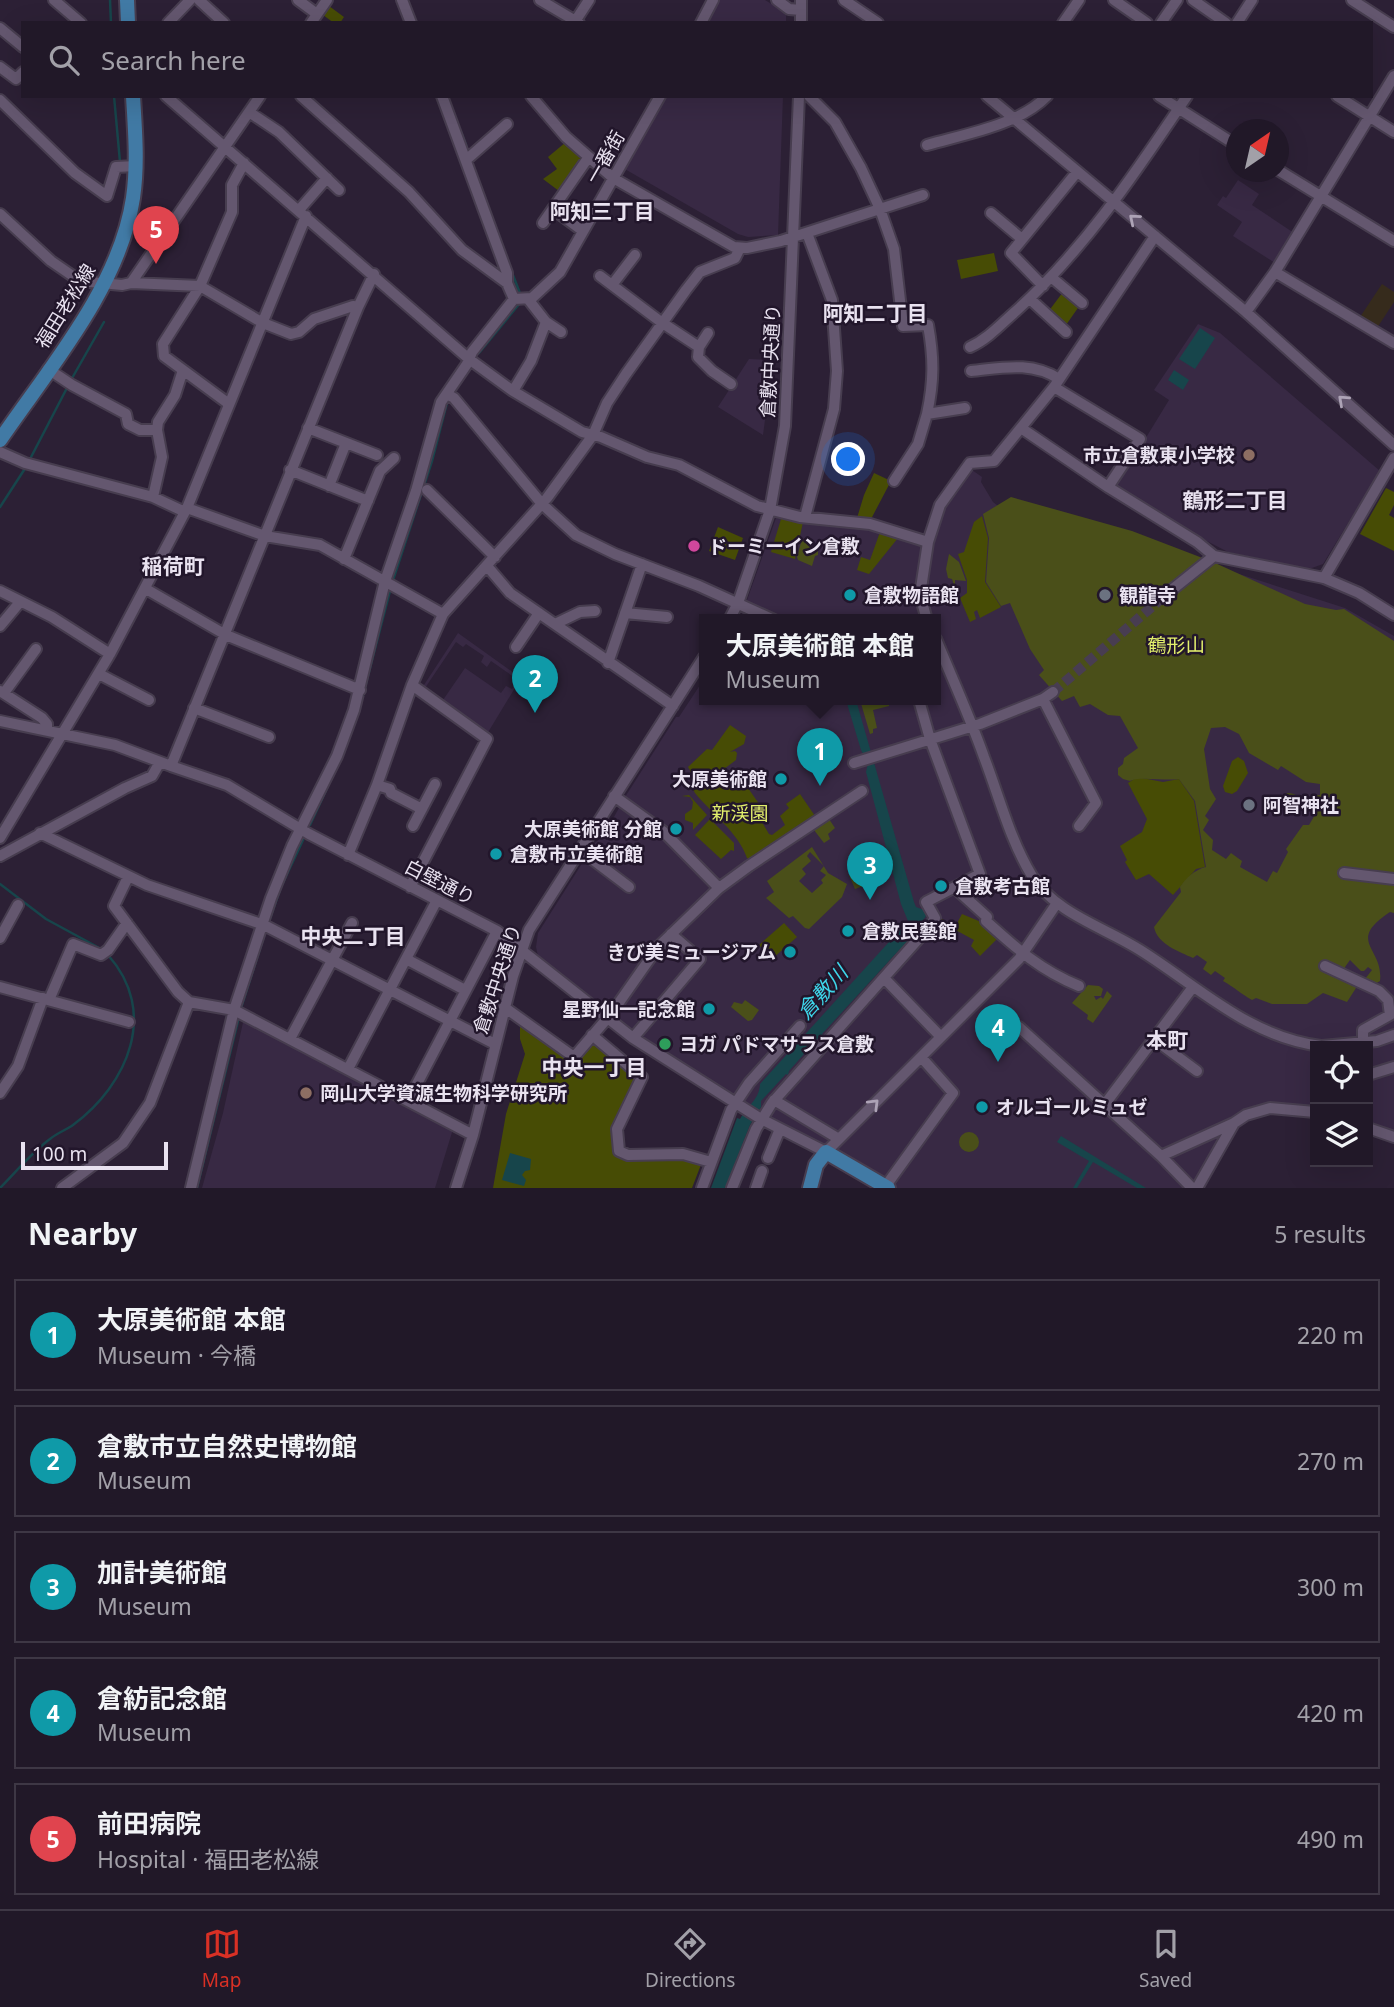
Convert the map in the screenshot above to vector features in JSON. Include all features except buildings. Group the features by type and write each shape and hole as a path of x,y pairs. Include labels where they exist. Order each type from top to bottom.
{"main road":[{"path":"127,0 128,21"},
{"name":"福田老松線","path":"0,440 105,284 124,237 133,198 136,166 133,98"},
{"path":"810,1188 816,1165 826,1152 878,1185"}],"street":[{"path":"54,0 77,21"},
{"path":"170,21 190,0"},
{"path":"200,0 222,21"},
{"path":"298,0 314,19 327,0"},
{"path":"402,0 410,21"},
{"path":"540,0 574,21"},
{"path":"577,21 589,0"},
{"path":"702,21 713,0"},
{"path":"776,0 789,9 801,5"},
{"path":"844,0 873,20"},
{"path":"1064,21 1079,0"},
{"path":"1114,0 1144,21"},
{"path":"1162,21 1177,0"},
{"path":"1193,0 1223,21"},
{"path":"1238,21 1252,0"},
{"path":"1352,0 1394,27"},
{"path":"0,28 21,45"},
{"path":"0,67 21,79"},
{"path":"1247,312 1275,272 1394,76"},
{"path":"168,98 469,359 564,423 647,457 679,465 750,503 770,510 870,524 928,542"},
{"path":"131,283 259,98"},
{"path":"303,98 409,192 462,250 507,283 520,299 561,332"},
{"path":"443,98 468,158 507,273 507,283"},
{"path":"533,98 588,158 613,178 723,243 740,248 781,241 923,195"},
{"name":"一番街","path":"191,1188 238,1011 292,846 337,756 360,690 441,402 469,359 520,299 532,298 560,272 659,98"},
{"name":"倉敷中央通り","path":"732,614 770,510 785,416 799,98"},
{"path":"811,98 835,122 861,167 880,209 894,249 903,326 928,325 934,360 932,392 918,444 894,481"},
{"path":"989,98 1247,312 1394,445"},
{"path":"927,145 1014,119 1036,107 1045,98"},
{"path":"1162,98 1226,138"},
{"path":"970,347 982,341 1030,299 1115,203 1186,98"},
{"path":"1340,98 1394,132"},
{"path":"0,100 75,173 107,196 116,167 136,166"},
{"path":"249,112 279,132 339,190"},
{"path":"468,158 506,124"},
{"path":"543,223 588,158"},
{"path":"229,404 164,356 163,344 200,286 232,212 232,185 244,163"},
{"path":"1043,286 1010,253 1077,172"},
{"path":"1289,176 1394,241"},
{"path":"0,838 99,674 186,510 263,323 303,213 327,178"},
{"path":"553,209 583,231"},
{"path":"991,213 1022,239"},
{"path":"0,214 65,272 80,281 200,286 263,323 291,334 299,332 314,319 353,306 358,307"},
{"path":"805,517 834,410 837,371 832,300 807,233"},
{"path":"925,614 920,586 928,542 940,505 970,463 994,461 1021,428 1056,383 1155,236"},
{"path":"348,855 377,785 412,685 443,614 541,504 593,435 607,402 661,322 700,272 735,258 740,248"},
{"path":"612,285 635,255"},
{"path":"1275,272 1394,344"},
{"path":"0,856 152,776 165,764 194,708 226,635 290,470 374,274"},
{"path":"600,276 699,347"},
{"path":"1051,276 1082,303"},
{"path":"1030,299 1066,332"},
{"path":"513,391 531,361 546,322"},
{"path":"708,333 699,347 698,357 731,384"},
{"path":"971,371 1022,366 1047,372 1056,383 1140,439 1108,487"},
{"path":"48,369 69,384 126,414 128,424 140,430 157,430"},
{"path":"153,498 162,457 158,422 175,395 183,370"},
{"path":"447,394 454,398 541,504 576,535 615,554 761,614"},
{"path":"927,414 965,408"},
{"path":"308,428 377,455"},
{"path":"1021,428 1108,487 1197,542 1214,556 1324,578 1393,610"},
{"path":"329,486 346,443"},
{"path":"0,452 28,463 153,498 265,536 320,545 443,614"},
{"path":"344,559 380,471 394,458"},
{"path":"1324,578 1394,458"},
{"path":"290,470 368,501"},
{"path":"427,490 491,562 510,593 673,706"},
{"path":"1169,592 1214,556"},
{"path":"608,663 642,564"},
{"path":"146,589 226,635 360,690"},
{"path":"0,591 52,617 110,654"},
{"path":"0,626 20,602"},
{"path":"555,624 580,612 596,611"},
{"path":"516,647 539,613"},
{"path":"625,613 667,617"},
{"path":"36,649 2,692 42,718 47,724 47,730"},
{"path":"941,651 973,725 1017,845 1032,875 1051,900 1138,948 1249,1024 1285,1039 1310,1044"},
{"name":"倉敷中央通り","path":"456,1188 473,1135 504,1007 521,950 534,921 699,666"},
{"path":"99,674 149,700"},
{"path":"410,887 486,739 412,685"},
{"path":"858,762 973,725 1048,696 1096,803 1079,826"},
{"path":"732,1188 758,1117 923,936 935,918 926,902 979,874 920,705"},
{"path":"194,708 269,737"},
{"name":"白壁通り","path":"0,721 115,745 227,785 301,830 496,931 633,1038 758,1117 826,1152"},
{"path":"413,826 435,783"},
{"path":"377,785 390,789 391,793 422,809"},
{"path":"504,1007 574,1057 607,1018 658,947 719,888 862,791"},
{"path":"614,796 664,832 719,888"},
{"path":"40,834 146,885 265,926 495,1044"},
{"path":"580,850 629,887"},
{"path":"1345,873 1394,879"},
{"path":"128,877 114,906 178,992 190,1002 238,1011 473,1135"},
{"path":"955,888 987,917 986,921 1022,955 1044,970 1079,986"},
{"path":"348,1069 437,900"},
{"path":"826,1152 1022,955 1057,903"},
{"path":"0,938 18,905"},
{"path":"0,1093 18,1066 73,944 105,952 127,923"},
{"path":"290,1039 352,923"},
{"path":"408,1101 496,931"},
{"path":"633,1038 700,959 671,934"},
{"path":"406,959 465,990"},
{"path":"1325,966 1378,991 1388,1000"},
{"path":"884,978 942,1037"},
{"path":"0,987 129,1022"},
{"path":"1105,1104 1193,987"},
{"path":"1363,1041 1363,1030 1390,1015 1388,1000 1394,989"},
{"path":"62,1188 123,1143 150,1103 190,1002"},
{"path":"702,1188 731,1110 740,1106 749,1083 800,1026"},
{"path":"1020,1027 1194,1188 1234,1123"},
{"path":"592,1035 642,1077 617,1129 619,1151 628,1155 683,1154 711,1162"},
{"path":"1371,1041 1394,1035"},
{"path":"1154,1039 1197,1071"},
{"path":"878,1185 953,1093 921,1057"},
{"path":"1373,1073 1394,1067"},
{"path":"774,1100 839,1139"},
{"path":"1161,1156 1262,1109 1310,1112"},
{"path":"768,1158 780,1129"},
{"path":"1373,1130 1394,1137"},
{"path":"756,1188 762,1171"}],"shaded area":[{"path":"718,0 765,0 786,13 786,21 706,21"},
{"path":"662,98 783,98 778,235 748,237 738,234 623,168"},
{"path":"1237,182 1241,182 1259,194 1252,205 1294,233 1275,263 1233,236 1242,222 1217,205 1223,196 1226,198"},
{"path":"1382,284 1394,292 1394,302 1377,328 1360,317"},
{"name":"市立倉敷東小学校","path":"1198,324 1220,333 1380,471 1323,564 1309,569 1228,552 1117,485 1169,400 1154,390"},
{"path":"1200,328 1215,338 1195,369 1179,359"},
{"path":"749,359 773,360 763,435 718,407"},
{"path":"1174,370 1189,380 1183,390 1168,380"},
{"path":"972,470 982,477 981,482 993,502 1048,546 1214,566 1345,608 1394,636 1394,1133 1373,1126 1373,1041 1310,1041 1310,1108 1245,1113 1194,1188 895,1188 824,1146 770,1119 646,1042 538,956 538,933 595,843 604,835 676,717 679,717 699,687 699,705 941,705 941,614 742,614 776,518 869,526 929,544 943,507"},
{"path":"458,633 521,678 487,734 422,688","holes":["456,642 463,647 466,644 484,656 481,662 487,667 491,661 518,680 512,689 506,686 501,693 465,668 443,700 425,688"]},
{"path":"848,705 857,705 914,902 916,907 924,910 926,916 919,927 923,930 917,930 903,946 906,949 900,949 822,1034 826,1038 824,1040 819,1037 788,1075 786,1074 761,1101 761,1107 750,1125 725,1188 711,1188 737,1118 740,1119 756,1098 760,1084 908,921 901,904 866,772 868,763 861,750"},
{"name":"岡山大学資源生物科学研究所","path":"244,1018 453,1129 435,1188 202,1188 223,1113"},
{"path":"1061,1136 1146,1188 1137,1188 1093,1162 1077,1188 1073,1188 1089,1161 1057,1142"},
{"path":"510,1153 531,1159 530,1170 522,1175 526,1180 524,1186 502,1180"}],"green space":[{"path":"329,6 344,17 341,21 331,21 323,15"},
{"path":"566,142 581,158 559,191 543,179 557,169 548,157"},
{"path":"994,253 998,271 961,279 957,260"},
{"path":"1063,292 1080,305 1066,325 1048,312"},
{"path":"874,473 891,481 870,521 857,518"},
{"path":"1386,488 1394,492 1394,505 1389,515 1394,518 1394,551 1360,534"},
{"name":"鶴形山","path":"1011,497 1132,531 1213,562 1305,604 1344,609 1394,641 1394,913 1390,912 1377,922 1368,938 1380,970 1380,981 1369,983 1365,979 1372,970 1368,967 1361,971 1350,960 1345,967 1356,988 1347,1002 1323,993 1307,1004 1272,1004 1248,998 1223,981 1225,978 1215,971 1211,975 1203,969 1207,962 1197,955 1193,958 1182,953 1160,938 1154,927 1181,892 1180,887 1185,880 1206,867 1195,801 1179,779 1130,781 1118,775 1118,768 1123,764 1124,758 1138,748 1120,716 1108,715 1090,704 1080,707 1074,696 1062,701 1039,675 1044,670 1030,649 1010,603 1001,606 986,582 989,538 983,514","holes":["1225,727 1239,734 1249,753 1278,770 1281,766 1306,782 1320,784 1320,795 1313,795 1311,798 1287,793 1284,799 1286,803 1293,806 1302,805 1316,813 1309,825 1303,825 1286,849 1288,852 1277,873 1273,871 1267,882 1240,867 1242,861 1231,853 1226,859 1212,850 1213,840 1203,830 1209,820 1205,816 1216,799 1210,789 1204,749 1211,728"]},
{"path":"982,516 988,538 985,582 1001,607 980,618 977,610 974,612 976,619 970,622 960,598 967,593 967,580 958,554 964,552 974,522"},
{"path":"781,519 803,522 795,559 771,552"},
{"path":"718,527 743,538 735,560 709,551"},
{"path":"880,532 898,538 869,574 857,570 861,557 870,560"},
{"path":"802,539 810,543 810,547 818,547 818,555 815,556 812,566 798,560"},
{"path":"949,554 959,562 966,581 955,580 955,588 946,569"},
{"path":"861,705 889,705 873,710 877,728 870,734"},
{"name":"新渓園","path":"730,725 746,736 744,744 730,752 737,753 736,760 724,769 735,784 739,781 745,790 748,788 766,814 760,819 769,834 772,835 785,825 780,816 789,808 786,804 800,794 815,816 750,860 731,832 695,793 688,767 707,749 712,750"},
{"path":"1238,757 1244,761 1248,773 1237,791 1232,794 1225,792 1223,786 1232,761"},
{"path":"1137,777 1163,782 1179,779 1194,801 1205,867 1196,869 1173,895 1149,874 1136,880 1125,862 1127,860 1120,846 1142,832 1147,819 1128,783"},
{"path":"689,795 707,815 693,830 693,823 685,820 685,814 692,809 693,802 690,797 682,796"},
{"path":"710,819 734,843 734,851 731,850 721,859 695,835"},
{"path":"829,819 835,828 828,834 830,839 824,843 814,830"},
{"path":"812,847 823,865 810,852 807,856 811,861 802,869 806,874 799,881 812,893 823,883 821,880 826,875 820,871 824,866 828,873 847,884 842,897 809,929 793,916 789,918 766,898 774,892 767,881"},
{"path":"868,868 878,873 866,885 855,889 849,875 859,869"},
{"path":"962,914 981,922 998,938 980,956 971,946 974,940 939,921 942,919 955,927"},
{"path":"784,923 797,937 772,959 759,945"},
{"path":"1088,985 1103,989 1101,996 1094,996 1096,1000 1101,997 1103,999 1107,991 1112,996 1093,1023 1087,1019 1088,1015 1072,1003"},
{"path":"745,1000 759,1010 752,1020 748,1021 731,1007 734,1002 742,1004"},
{"path":"520,1021 569,1057 593,1039 639,1077 614,1129 617,1152 702,1162 692,1188 493,1188 506,1114 525,1054 520,1039"},
{"path":"969,1132 976,1135 979,1142 976,1149 969,1152 962,1149 959,1142 962,1135"}],"waterway":[{"path":"110,0 111,21"},
{"path":"114,98 120,162"},
{"path":"461,132 466,145"},
{"path":"511,270 521,296"},
{"path":"479,353 520,303"},
{"path":"71,380 104,322"},
{"path":"29,461 68,386"},
{"path":"393,580 432,461 447,403"},
{"path":"0,507 26,467"},
{"path":"362,699 391,587"},
{"path":"310,825 328,786"},
{"path":"268,924 281,887 303,840"},
{"path":"0,884 46,919 103,950"},
{"path":"240,1011 266,930"},
{"path":"0,1188 43,1144 73,1125 92,1108 109,1089 122,1068 134,1023 132,1000 123,977 108,955"},
{"path":"197,1188 239,1017"}],"tunnel":[{"path":"1053,692 1169,592"}],"place":[{"name":"前田病院","path":"156,264"},
{"name":"市立倉敷東小学校","path":"1249,455"},
{"name":"ドーミーイン倉敷","path":"694,546"},
{"name":"倉敷物語館","path":"850,595"},
{"name":"観龍寺","path":"1105,595"},
{"name":"倉敷市立自然史博物館","path":"535,713"},
{"name":"大原美術館","path":"781,779"},
{"name":"大原美術館 本館","path":"820,786"},
{"name":"阿智神社","path":"1249,805"},
{"name":"大原美術館 分館","path":"676,829"},
{"name":"倉敷市立美術館","path":"496,854"},
{"name":"倉敷考古館","path":"941,886"},
{"name":"加計美術館","path":"870,900"},
{"name":"倉敷民藝館","path":"848,931"},
{"name":"きび美ミュージアム","path":"790,952"},
{"name":"星野仙一記念館","path":"709,1009"},
{"name":"ヨガ パドマサラス倉敷","path":"665,1044"},
{"name":"倉紡記念館","path":"998,1062"},
{"name":"岡山大学資源生物科学研究所","path":"306,1093"},
{"name":"オルゴールミュゼ","path":"982,1107"}],"district":[{"name":"阿知三丁目","path":"602,211"},
{"name":"阿知二丁目","path":"875,313"},
{"name":"鶴形二丁目","path":"1235,500"},
{"name":"稲荷町","path":"173,566"},
{"name":"中央二丁目","path":"353,936"},
{"name":"本町","path":"1167,1040"},
{"name":"中央一丁目","path":"594,1067"}],"water label":[{"name":"倉敷川","path":"822,992"}]}
